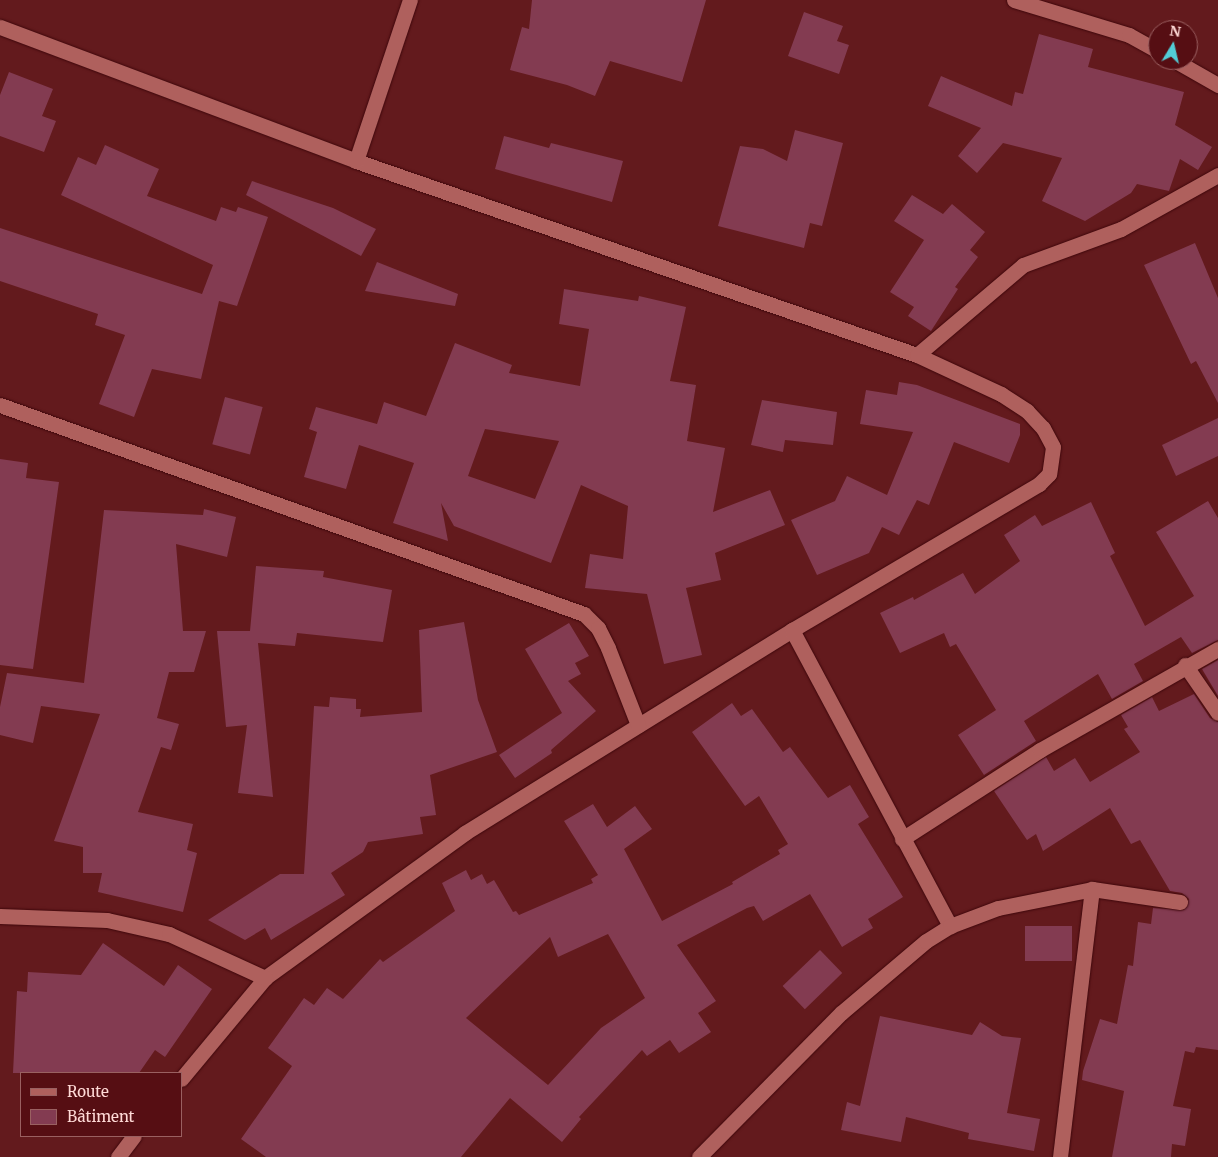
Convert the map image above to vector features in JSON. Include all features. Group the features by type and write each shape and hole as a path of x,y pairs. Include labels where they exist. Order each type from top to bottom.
{"street":[{"path":"356,162 410,0"},
{"path":"1014,0 1129,35 1148,45"},
{"path":"0,27 356,162 917,355 1001,394 1027,411 1043,428 1053,447 1049,474 1039,484 792,630 465,833 265,978 182,1078"},
{"path":"1192,70 1218,85"},
{"path":"917,355 1023,265 1121,229 1218,175"},
{"path":"0,405 584,614 598,628 608,648 638,725"},
{"path":"792,630 950,926"},
{"path":"902,839 1040,750 1185,665 1218,649"},
{"path":"1185,665 1218,713"},
{"path":"1060,1157 1092,889"},
{"path":"700,1157 841,1013 926,942 950,926 998,908 1092,889 1180,902"},
{"path":"0,916 107,920 169,934 265,978"},
{"path":"118,1157 133,1137"}],"building":[{"path":"532,0 706,0 682,82 610,61 595,96 567,85 510,70 522,27 529,29"},
{"path":"804,12 843,26 837,41 849,45 839,74 788,56"},
{"path":"1039,34 1093,49 1088,67 1184,92 1175,125 1212,147 1198,170 1180,159 1169,191 1137,184 1131,193 1085,221 1042,201 1062,158 1003,143 977,173 958,156 981,128 928,106 941,76 1012,106 1015,92 1023,94"},
{"path":"9,72 53,89 42,116 56,121 44,152 0,136 0,95"},
{"path":"795,130 843,143 822,226 810,223 804,248 718,226 740,146 763,149 787,161"},
{"path":"504,136 549,148 551,143 623,161 612,202 495,169"},
{"path":"105,145 159,169 147,196 216,221 221,207 236,212 238,207 268,217 237,306 219,301 201,379 152,369 134,417 99,404 125,335 95,325 98,314 0,281 0,228 202,294 213,265 61,195 78,157 96,165"},
{"path":"252,181 333,208 376,229 361,256 246,195"},
{"path":"912,195 943,214 952,204 985,232 970,250 978,257 955,287 958,289 931,331 908,316 914,307 890,292 924,240 894,221"},
{"path":"1195,243 1218,298 1218,403 1196,361 1191,364 1144,265"},
{"path":"377,262 458,294 455,306 365,291"},
{"path":"564,289 638,301 639,296 686,307 670,381 696,385 687,441 725,448 713,512 770,490 785,525 715,553 721,580 686,588 702,655 664,664 647,594 585,588 590,554 623,559 628,506 581,485 551,563 454,526 441,503 448,541 393,523 414,463 359,445 346,489 304,477 317,432 309,429 316,407 377,424 384,402 426,416 455,343 512,365 509,373 580,386 589,329 559,324","holes":["485,429 559,441 535,499 468,476"]},
{"path":"899,382 917,385 1020,424 1020,435 1009,463 954,442 929,505 917,500 899,535 882,527 869,553 817,575 791,520 835,501 847,476 887,495 913,432 860,424 866,390 897,395"},
{"path":"225,397 263,407 250,454 212,444"},
{"path":"762,400 837,412 833,445 785,440 783,452 751,445"},
{"path":"1218,418 1218,456 1176,476 1162,445"},
{"path":"0,459 28,463 26,478 59,482 33,669 0,665"},
{"path":"1208,501 1218,518 1218,640 1192,653 1181,637 1134,664 1143,681 1112,699 1098,674 1024,721 1036,741 984,775 958,735 996,710 956,644 950,647 944,633 900,653 880,613 913,597 914,600 963,573 975,594 1020,561 1004,535 1035,515 1042,526 1091,502 1115,553 1110,556 1145,626 1194,596 1156,532"},
{"path":"204,509 236,517 227,557 176,544 183,631 206,631 194,672 169,672 157,718 179,724 171,750 161,747 138,812 193,824 187,850 197,853 183,912 98,892 102,873 83,873 83,847 54,841 100,714 41,706 33,743 0,735 0,707 7,673 84,683 104,510 203,515"},
{"path":"256,566 324,571 323,577 392,590 383,642 297,633 295,646 258,643 273,797 238,793 247,725 226,727 217,631 250,631"},
{"path":"464,622 478,700 497,752 430,775 436,815 420,817 423,834 368,842 363,852 331,873 345,895 271,940 265,928 245,940 208,920 280,874 304,874 314,706 329,707 330,697 356,699 356,709 361,709 360,717 422,712 419,630"},
{"path":"569,623 589,656 575,663 581,674 568,681 596,711 551,750 552,753 515,778 499,755 562,713 525,649"},
{"path":"1218,660 1218,696 1202,669"},
{"path":"1194,694 1210,718 1218,722 1218,1050 1196,1047 1194,1053 1185,1051 1173,1106 1191,1109 1185,1146 1172,1144 1171,1157 1112,1157 1124,1091 1082,1080 1083,1071 1100,1019 1117,1024 1128,965 1133,966 1138,922 1151,924 1153,908 1184,910 1189,899 1182,893 1170,891 1140,840 1131,844 1110,808 1043,851 1036,834 1027,840 994,791 1046,757 1054,771 1075,758 1090,782 1140,752 1124,729 1128,727 1121,715 1152,697 1159,711"},
{"path":"732,703 741,716 752,709 783,752 790,747 828,798 850,785 869,817 858,824 903,897 868,919 873,928 842,947 810,894 763,921 754,906 747,908 677,945 716,1001 698,1013 711,1032 679,1053 670,1040 647,1056 642,1050 579,1117 581,1119 562,1142 510,1098 461,1157 266,1157 241,1139 292,1066 268,1048 304,998 314,1005 327,988 343,999 380,959 383,962 455,911 442,883 466,870 471,880 482,874 487,884 494,880 513,912 516,911 519,915 593,883 591,879 598,875 564,821 593,804 607,827 635,806 652,829 624,849 662,921 733,884 732,882 780,854 778,850 788,844 759,796 745,806 692,732","holes":["608,934 645,998 601,1028 548,1085 466,1018 550,937 558,957"]},
{"path":"1025,926 1072,926 1072,961 1025,961"},
{"path":"103,943 164,986 178,965 212,989 165,1057 155,1050 140,1072 13,1073 17,991 27,992 28,972 81,975"},
{"path":"820,950 842,973 805,1009 783,986"},
{"path":"880,1016 972,1035 980,1022 1002,1036 1021,1038 1007,1113 1040,1119 1034,1151 968,1139 969,1133 906,1117 901,1142 841,1130 847,1102 860,1106"}]}
